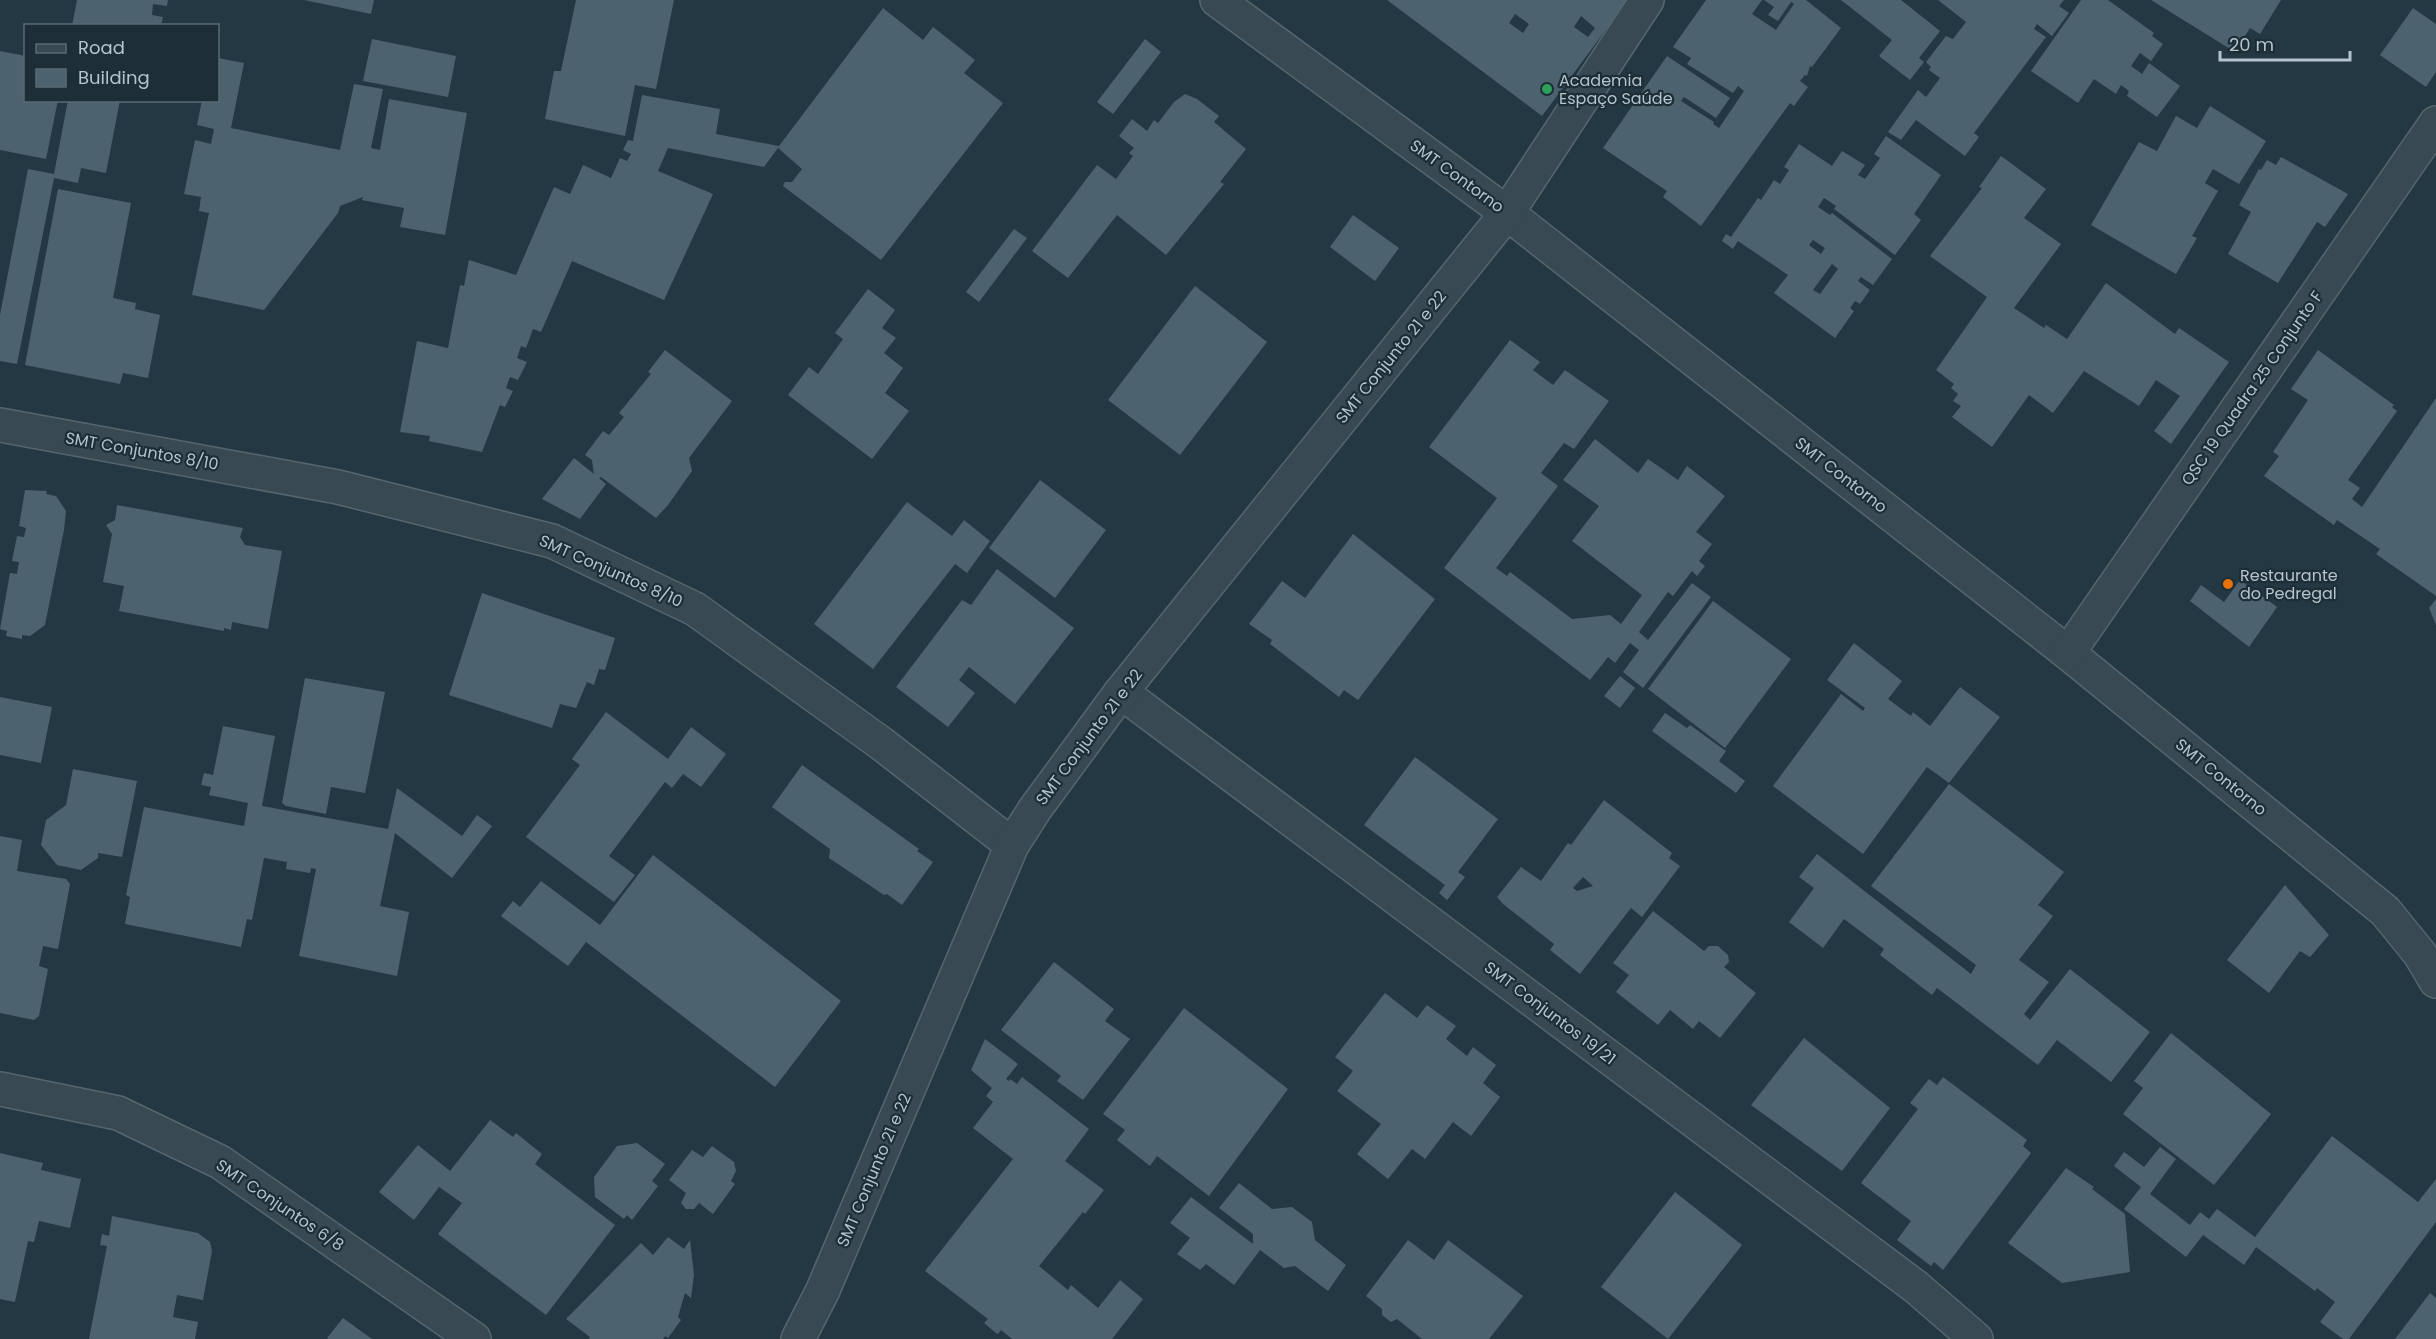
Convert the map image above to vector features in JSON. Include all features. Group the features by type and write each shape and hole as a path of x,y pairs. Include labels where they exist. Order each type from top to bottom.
{"street":[{"name":"SMT Contorno","path":"1217,0 1507,213 2068,653 2385,911 2421,954 2436,981"},
{"name":"SMT Conjunto 21 e 22","path":"798,1339 823,1290 1012,845 1035,809 1121,692 1507,213 1647,0"},
{"name":"QSC 19 Quadra 25 Conjunto F","path":"2068,653 2436,123"},
{"name":"SMT Conjuntos 8/10","path":"0,425 338,487 552,541 695,609 882,744 1012,845"},
{"name":"SMT Conjuntos 19/21","path":"1121,692 1906,1280 1976,1339"},
{"name":"SMT Conjuntos 6/8","path":"0,1089 118,1113 220,1162 474,1339"}],"building":[{"path":"77,0 168,0 167,6 153,4 152,15 163,17 161,24 72,24"},
{"path":"304,0 374,0 371,14"},
{"path":"576,0 674,0 656,89 635,85 625,136 545,119 554,71 561,71"},
{"path":"1387,0 1628,0 1542,116","holes":["1515,14 1529,24 1523,33 1509,23","1581,16 1595,28 1588,37 1574,27"]},
{"path":"1706,0 1762,0 1752,14 1776,30 1794,4 1791,2 1778,21 1768,15 1774,7 1764,0 1806,0 1841,28 1812,67 1810,66 1807,76 1805,75 1800,81 1808,87 1794,106 1790,103 1701,226 1663,197 1667,191 1603,148 1667,56 1730,98 1716,118 1684,97 1681,101 1714,122 1713,124 1719,128 1744,91 1738,86 1733,93 1687,64 1691,58 1673,47"},
{"path":"1841,0 1901,0 1940,31 1919,58 1924,62 1910,80 1879,56 1892,40"},
{"path":"1938,0 2064,0 2059,6 2069,13 2052,36 2037,24 2034,29 2046,37 1974,133 1979,137 1965,156 1916,120 1901,140 1888,132 1918,90 1926,97 1940,78 1929,70 1931,67 1926,62 1946,36 1953,39 1966,22"},
{"path":"2081,0 2108,0 2154,33 2152,36 2163,44 2151,61 2140,53 2131,66 2142,74 2149,63 2180,86 2157,117 2127,96 2129,91 2121,85 2116,94 2094,79 2078,103 2031,71"},
{"path":"2151,0 2281,0 2260,34 2250,28 2235,52"},
{"path":"883,8 923,40 933,27 975,60 964,73 1003,103 881,260 783,186 785,182 792,182 802,169 778,148 764,167 668,148 658,171 713,194 664,300 572,261 541,332 533,329 526,348 521,346 517,358 527,362 518,380 510,377 506,388 513,391 505,407 500,405 482,452 429,441 430,436 400,432 417,341 448,348 460,285 464,286 469,260 516,275 554,187 570,194 583,165 611,178 620,158 627,161 631,154 623,150 628,140 633,141 642,95 720,109 716,134 779,146"},
{"path":"2413,8 2436,24 2436,72 2426,87 2380,55"},
{"path":"372,39 456,56 448,97 363,81"},
{"path":"1145,39 1161,52 1113,114 1097,102"},
{"path":"0,51 24,56 24,102 58,102 46,159 0,150"},
{"path":"219,58 244,63 231,128 340,150 354,84 383,89 371,148 380,150 389,99 467,113 445,235 400,227 404,208 362,200 363,197 340,206 338,213 264,310 192,295 209,213 199,211 201,197 184,194 195,140 211,144 214,129 197,125 202,102 219,102"},
{"path":"1185,94 1197,99 1219,116 1214,122 1246,149 1220,182 1224,184 1166,255 1117,215 1068,278 1032,251 1097,165 1116,179 1133,156 1129,153 1134,148 1119,136 1132,119 1147,131 1154,120 1158,123 1174,102"},
{"path":"68,102 120,102 106,173 81,168 78,183 54,178 17,364 0,361 0,315 28,169 54,174"},
{"path":"2210,106 2266,141 2239,184 2213,169 2205,183 2218,191 2192,236 2197,238 2176,274 2091,225 2139,142 2157,151 2176,116 2197,128"},
{"path":"1886,136 1941,175 1914,214 1921,220 1895,255 1834,209 1836,206 1824,198 1818,207 1830,215 1832,213 1892,259 1873,285 1861,277 1858,281 1870,290 1860,304 1855,301 1850,308 1854,311 1835,338 1774,293 1788,275 1738,241 1733,249 1722,241 1726,234 1731,237 1758,198 1761,200 1774,180 1780,184 1789,170 1784,167 1799,144 1832,166 1842,151 1865,165 1858,175 1865,179 1880,158 1874,154","holes":["1813,240 1825,248 1821,254 1809,245","1832,264 1838,269 1820,294 1813,290"]},
{"path":"2001,156 2046,189 2024,218 2061,244 2014,308 2044,328 2046,325 2067,339 2106,283 2175,334 2179,328 2229,362 2171,444 2154,431 2180,396 2156,380 2139,406 2084,371 2053,413 2029,395 1992,447 1952,417 1961,406 1953,401 1958,394 1951,388 1954,384 1936,370 1987,297 1930,256 1982,188 1979,187"},
{"path":"2281,157 2348,194 2325,227 2317,222 2278,283 2228,254 2251,212 2239,205 2259,169 2261,170 2267,160 2276,165"},
{"path":"58,189 131,203 113,298 136,303 135,309 160,315 148,378 123,373 120,384 25,365"},
{"path":"1353,215 1399,248 1375,281 1330,247"},
{"path":"1014,229 1027,238 979,302 966,292"},
{"path":"1195,286 1267,342 1180,455 1108,400"},
{"path":"868,289 895,310 882,328 896,338 884,353 903,368 885,393 909,411 872,459 788,395 809,367 818,374 843,339 835,333"},
{"path":"1510,340 1540,362 1533,370 1553,385 1565,370 1609,401 1574,449 1564,443 1541,473 1558,486 1496,568 1507,576 1510,572 1572,619 1610,615 1621,624 1642,595 1572,541 1599,506 1563,480 1595,439 1638,473 1648,459 1678,480 1687,466 1725,496 1696,532 1712,544 1699,561 1705,566 1697,576 1692,571 1673,596 1668,592 1639,632 1648,640 1692,583 1711,597 1643,688 1623,672 1639,650 1630,643 1615,663 1608,657 1590,680 1444,568 1497,498 1429,447"},
{"path":"665,350 732,401 689,458 692,471 668,505 656,518 601,477 599,478 606,484 580,519 542,499 574,458 594,474 592,460 585,455 603,431 609,435 624,417 619,413 651,374 648,372"},
{"path":"2318,350 2394,405 2392,407 2397,411 2348,480 2360,488 2352,499 2362,507 2436,398 2436,596 2376,554 2380,549 2337,520 2334,525 2264,476 2279,456 2273,452 2308,400 2291,389"},
{"path":"1040,480 1106,530 1055,598 989,548"},
{"path":"25,490 47,491 46,494 56,496 66,511 45,625 30,636 22,635 22,639 6,636 7,631 0,629 10,573 17,574 19,562 12,561 17,536 24,537 26,528 19,526"},
{"path":"907,502 952,536 964,520 990,541 967,573 955,564 873,669 814,624"},
{"path":"117,505 243,528 240,537 245,545 282,551 268,629 232,622 231,630 224,628 224,631 119,611 124,586 103,582 112,534 106,525 115,520"},
{"path":"1353,534 1435,599 1358,700 1344,690 1339,697 1270,644 1272,640 1249,624 1282,581 1305,598"},
{"path":"997,569 1074,628 1015,704 969,667 959,680 975,693 948,727 896,687 962,600 971,605"},
{"path":"2240,580 2277,607 2249,647 2190,601 2201,585 2224,602"},
{"path":"482,593 615,638 605,670 599,669 594,685 587,682 576,708 560,704 552,728 449,695"},
{"path":"2436,599 2436,625 2429,608"},
{"path":"1713,601 1791,659 1725,748 1648,689"},
{"path":"1854,643 1902,681 1888,699 1911,716 1913,712 1930,726 1960,687 2000,717 1949,783 1927,767 1863,854 1773,786 1841,694 1863,711 1865,708 1827,680"},
{"path":"1620,676 1635,688 1620,708 1604,696"},
{"path":"305,678 385,692 365,793 331,787 326,814 286,806 282,803"},
{"path":"0,697 52,707 41,763 0,755"},
{"path":"606,712 668,759 691,727 726,754 701,787 683,774 672,788 665,782 609,856 635,875 614,902 526,837 580,765 572,759"},
{"path":"1665,713 1687,728 1690,725 1726,751 1719,761 1745,781 1736,793 1652,731"},
{"path":"223,726 275,736 262,806 388,829 397,788 462,836 477,815 492,826 452,878 395,833 380,906 409,912 397,976 299,956 316,869 311,868 310,873 286,869 287,862 264,858 252,920 247,919 241,947 125,924 130,897 126,895 144,807 244,826 248,803 209,795 211,787 201,785 204,773 213,775"},
{"path":"1415,757 1498,819 1458,872 1465,877 1447,900 1439,893 1445,885 1364,825"},
{"path":"802,765 919,849 917,851 933,862 902,905 829,858 830,849 772,807"},
{"path":"73,769 137,781 122,857 98,853 98,858 81,870 57,865 41,845 46,820 66,805"},
{"path":"1949,784 2064,872 2038,905 2053,916 2019,960 2049,982 2024,1014 2030,1020 2070,969 2150,1032 2111,1082 2057,1040 2038,1065 1937,988 1932,995 1880,955 1884,949 1844,919 1823,948 1789,922 1814,888 1799,877 1817,854 1971,974 1976,965 1871,886"},
{"path":"1604,800 1672,853 1669,858 1680,866 1642,917 1631,908 1580,974 1550,950 1554,944 1497,897 1521,867 1541,881 1568,843 1571,845","holes":["1583,877 1593,886 1577,891 1573,888"]},
{"path":"0,836 22,840 17,871 66,879 70,884 58,949 43,946 39,966 48,969 39,1016 34,1020 0,1013"},
{"path":"653,855 841,1001 775,1087 586,942 568,966 501,916 513,901 520,907 541,881 600,925"},
{"path":"2285,885 2329,935 2310,957 2300,951 2269,993 2227,960"},
{"path":"1653,911 1704,951 1709,946 1718,946 1728,955 1729,962 1724,967 1756,993 1720,1038 1699,1021 1693,1029 1670,1010 1658,1025 1616,992 1629,975 1613,963"},
{"path":"1054,962 1114,1009 1105,1021 1130,1039 1083,1100 1057,1081 1061,1076 1001,1030"},
{"path":"1385,993 1417,1018 1427,1005 1456,1026 1446,1039 1467,1056 1473,1047 1496,1065 1483,1083 1500,1097 1471,1136 1453,1122 1425,1159 1412,1149 1388,1179 1357,1154 1381,1124 1337,1091 1353,1071 1335,1057"},
{"path":"1184,1008 1288,1089 1209,1196 1157,1156 1150,1166 1117,1140 1125,1130 1103,1114"},
{"path":"2171,1033 2271,1114 2214,1185 2123,1114 2143,1088 2134,1081"},
{"path":"1804,1038 1890,1108 1842,1171 1751,1105"},
{"path":"985,1039 1018,1064 1006,1079 1017,1084 1022,1077 1089,1129 1065,1161 1104,1190 1039,1266 1068,1290 1071,1285 1098,1308 1120,1280 1143,1299 1112,1339 1012,1339 1001,1330 998,1334 984,1323 988,1319 925,1271 1013,1159 973,1128 993,1102 986,1096 992,1088 971,1070"},
{"path":"1943,1077 2027,1140 2023,1146 2031,1153 1943,1270 1934,1262 1931,1266 1897,1240 1911,1221 1861,1183 1918,1109 1910,1103 1929,1079 1937,1085"},
{"path":"490,1120 513,1137 516,1133 542,1154 535,1164 615,1225 546,1315 438,1234 462,1203 439,1187 414,1220 379,1192 418,1145 450,1171"},
{"path":"2332,1136 2418,1202 2436,1179 2436,1222 2349,1339 2343,1339 2320,1322 2335,1302 2317,1288 2315,1291 2256,1247 2244,1265 2203,1235 2186,1257 2124,1209 2141,1187 2114,1166 2124,1152 2144,1167 2160,1147 2176,1159 2150,1194 2190,1225 2200,1212 2209,1219 2217,1209 2255,1237"},
{"path":"637,1143 665,1164 652,1181 658,1186 632,1220 627,1215 624,1219 595,1197 594,1177 617,1146"},
{"path":"712,1146 734,1162 736,1171 731,1181 735,1184 713,1214 699,1203 694,1209 686,1209 681,1203 686,1193 669,1180 692,1150 703,1157"},
{"path":"0,1153 43,1163 41,1170 81,1179 70,1228 39,1221 34,1242 28,1241 15,1302 0,1299"},
{"path":"2066,1168 2094,1187 2092,1189 2125,1214 2130,1272 2062,1283 2008,1243"},
{"path":"1239,1183 1272,1209 1292,1207 1312,1222 1315,1240 1346,1265 1328,1291 1295,1266 1284,1268 1260,1250 1234,1285 1206,1264 1200,1270 1177,1254 1190,1238 1170,1223 1191,1197 1253,1244 1253,1234 1219,1208"},
{"path":"1675,1192 1742,1245 1668,1339 1601,1287"},
{"path":"112,1216 198,1233 210,1242 212,1251 203,1300 177,1295 173,1317 198,1322 195,1339 89,1339 107,1246 100,1245 102,1234 109,1236"},
{"path":"668,1237 684,1249 690,1240 694,1275 691,1298 685,1293 678,1317 681,1320 668,1338 665,1336 663,1339 589,1339 590,1337 566,1319 641,1243 653,1255"},
{"path":"1408,1240 1434,1260 1448,1240 1523,1296 1489,1339 1422,1339 1397,1319 1391,1322 1382,1315 1382,1309 1366,1296"},
{"path":"2430,1293 2436,1298 2436,1339 2395,1339"},
{"path":"343,1318 372,1339 328,1339"}],"place":[{"name":"Academia Espaço Saúde","path":"1547,89"},
{"name":"Restaurante do Pedregal","path":"2228,584"}]}
